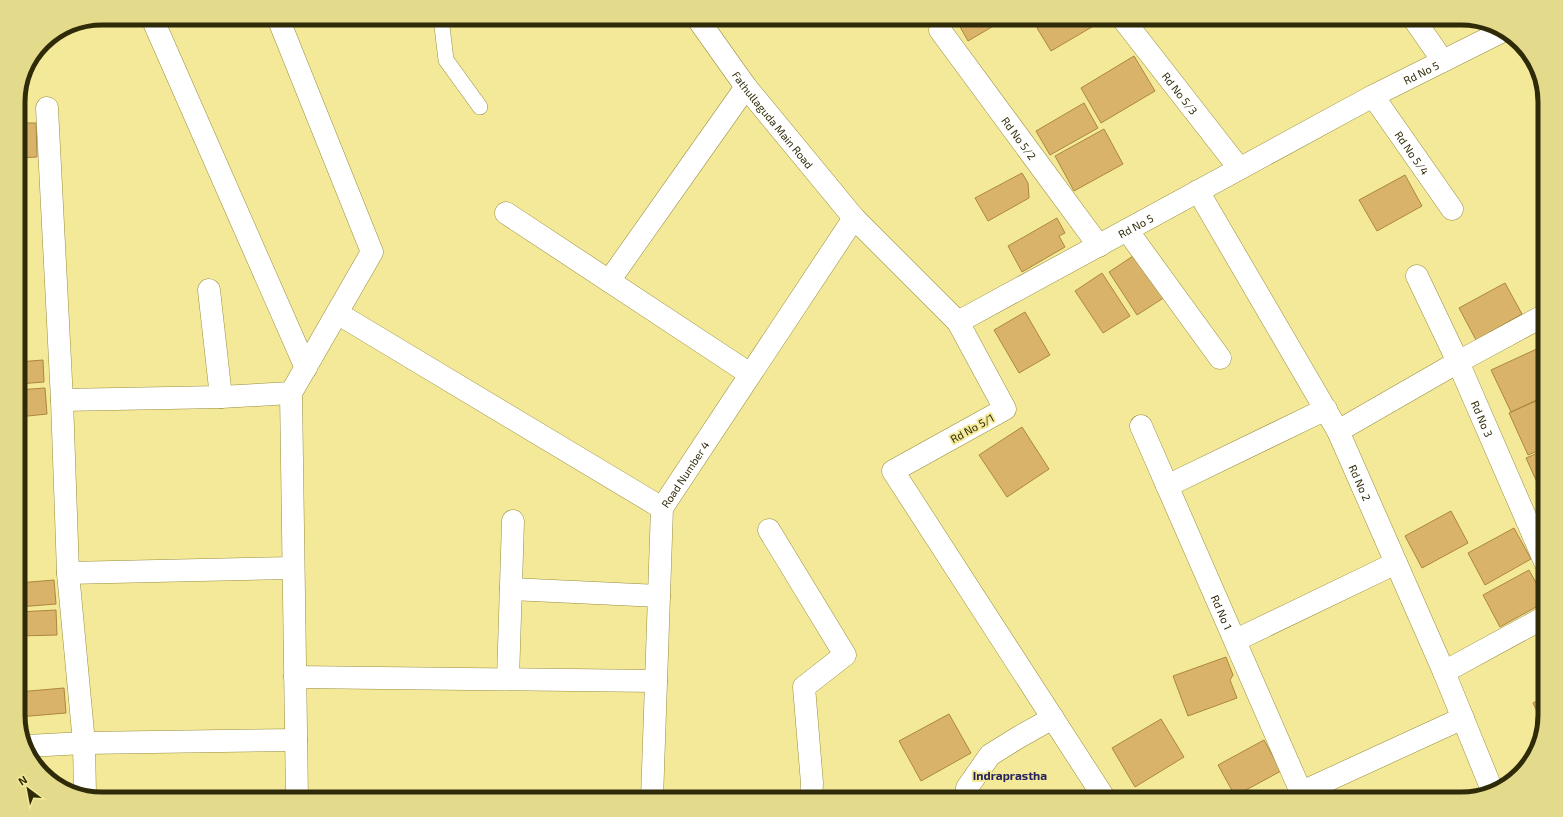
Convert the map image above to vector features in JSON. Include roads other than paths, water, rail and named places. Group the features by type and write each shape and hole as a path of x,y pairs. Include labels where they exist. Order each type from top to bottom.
{"street":[{"path":"155,25 306,368"},
{"path":"281,25 372,252 291,394 297,792"},
{"name":"Fathullaguda Main Road","path":"702,25 746,87 854,218"},
{"name":"Rd No 5/3","path":"1127,25 1239,168"},
{"name":"Rd No 5","path":"1418,25 1443,61"},
{"name":"Rd No 5/2","path":"940,30 1099,246"},
{"name":"Rd No 5","path":"958,322 1373,96 1497,34"},
{"path":"609,281 746,87"},
{"name":"Rd No 5/4","path":"1373,96 1452,209"},
{"path":"47,108 62,400 68,573 84,743 84,789"},
{"name":"Rd No 2","path":"1198,191 1338,431 1444,672 1490,786"},
{"path":"506,213 750,374"},
{"path":"854,218 958,322"},
{"name":"Road Number 4","path":"652,792 662,508 854,218"},
{"path":"1127,230 1220,358"},
{"name":"Rd No 3","path":"1417,276 1458,362 1538,546"},
{"path":"209,290 221,397"},
{"path":"337,313 662,508"},
{"path":"1338,431 1458,362 1538,319"},
{"name":"Rd No 5/1","path":"958,322 1005,410 893,471 1053,718"},
{"path":"62,400 291,394"},
{"path":"1167,486 1326,409"},
{"name":"Rd No 1","path":"1141,426 1302,792"},
{"path":"508,679 513,521"},
{"path":"769,530 845,655 804,687 811,792"},
{"path":"1236,640 1396,563"},
{"path":"68,573 293,568"},
{"path":"511,589 659,596"},
{"path":"1444,672 1538,621"},
{"path":"295,677 656,681"},
{"path":"967,792 967,788 990,755 1019,736 1053,718 1101,792"},
{"path":"1309,792 1463,718"},
{"path":"32,746 84,743 296,740"}],"lane":[{"path":"442,25 446,60 480,107"}],"district":[{"name":"Indraprastha","path":"1010,775"}]}
